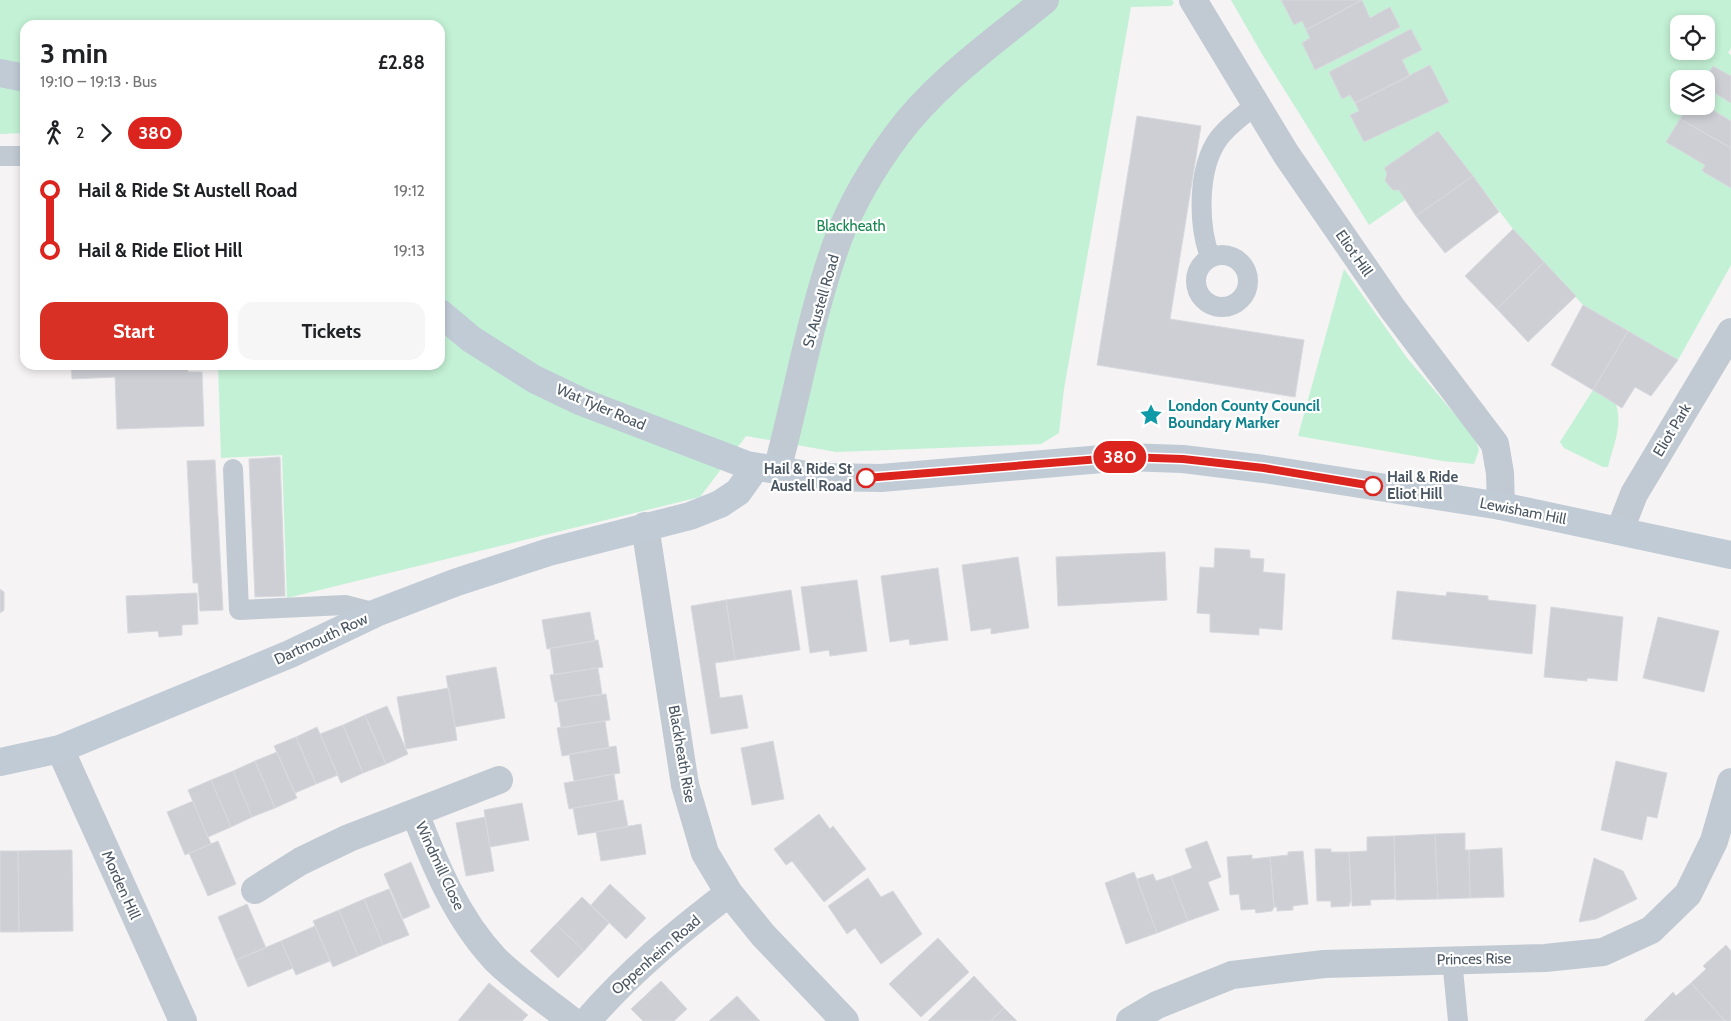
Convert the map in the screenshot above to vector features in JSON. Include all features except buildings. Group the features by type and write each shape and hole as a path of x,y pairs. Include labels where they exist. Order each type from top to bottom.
{"street":[{"name":"St Austell Road","path":"766,468 840,236 864,186 898,134 932,96 963,67 1045,0"},
{"name":"Eliot Hill","path":"1193,0 1286,154 1392,308 1495,444 1500,473 1501,506"},
{"path":"0,73 20,77"},
{"name":"Wat Tyler Road","path":"445,317 471,339 534,379 582,402 766,468"},
{"name":"Eliot Park","path":"1620,530 1634,494 1731,332"},
{"name":"Lewisham Hill","path":"766,468 819,477 881,478 1116,458 1183,459 1264,468 1501,506 1731,555"},
{"path":"646,526 690,516 720,504 738,492 766,468"},
{"name":"Dartmouth Row","path":"0,762 60,749 290,654 376,613 457,582 549,552 646,526"},
{"name":"Blackheath Rise","path":"646,526 685,785 706,853 729,893 763,935 845,1021"},
{"name":"Morden Hill","path":"60,749 181,1021"},
{"name":"Windmill Close","path":"255,890 301,861 349,838 499,780"},
{"name":"Princes Rise","path":"1130,1021 1156,1005 1232,975 1324,964 1452,959 1545,958 1603,952 1651,930 1688,894 1714,841 1731,782"},
{"name":"Windmill Close","path":"416,813 449,893 472,931 496,960 572,1021"},
{"name":"Oppenheim Road","path":"587,1021 617,987 657,950 729,893"}],"lane":[{"path":"1210,257 1204,241 1201,199 1209,159 1224,132 1256,105"},
{"path":"0,156 20,156"},
{"path":"233,469 239,610 345,605 376,613"},
{"path":"1452,959 1458,1021"}],"green space":[{"name":"Blackheath","path":"0,0 1172,0 1174,3 1171,6 1131,7 1064,389 1059,433 1041,444 836,452 746,436 700,497 287,598 282,455 221,458 218,370 445,370 445,20 20,20 20,133 0,134"},
{"path":"1231,0 1281,0 1294,25 1302,21 1310,38 1302,43 1316,70 1400,27 1390,8 1370,18 1362,0 1731,0 1731,48 1728,53 1731,55 1731,76 1713,66 1711,70 1670,70 1670,115 1683,115 1667,142 1705,165 1702,171 1731,188 1731,265 1678,360 1583,305 1513,229 1438,131 1384,168 1387,173 1385,181 1393,190 1399,190 1405,200 1369,225 1262,54","holes":["1411,29 1422,50 1402,60 1410,75 1430,65 1449,102 1364,142 1350,115 1359,111 1350,95 1342,98 1329,72"]},
{"path":"1715,93 1731,103 1731,121 1715,111"},
{"path":"1344,269 1407,358 1475,438 1479,450 1474,464 1443,461 1298,436"},
{"path":"1593,390 1616,404 1618,412 1618,428 1608,467 1603,467 1564,448 1560,442"}],"bus line":[{"name":"380","path":"866,478 1125,457 1183,459 1264,468 1373,486"}],"place":[{"name":"London County Council Boundary Marker","path":"1151,415"},
{"name":"Hail & Ride St Austell Road","path":"866,478"},
{"name":"Hail & Ride Eliot Hill","path":"1373,486"}]}
